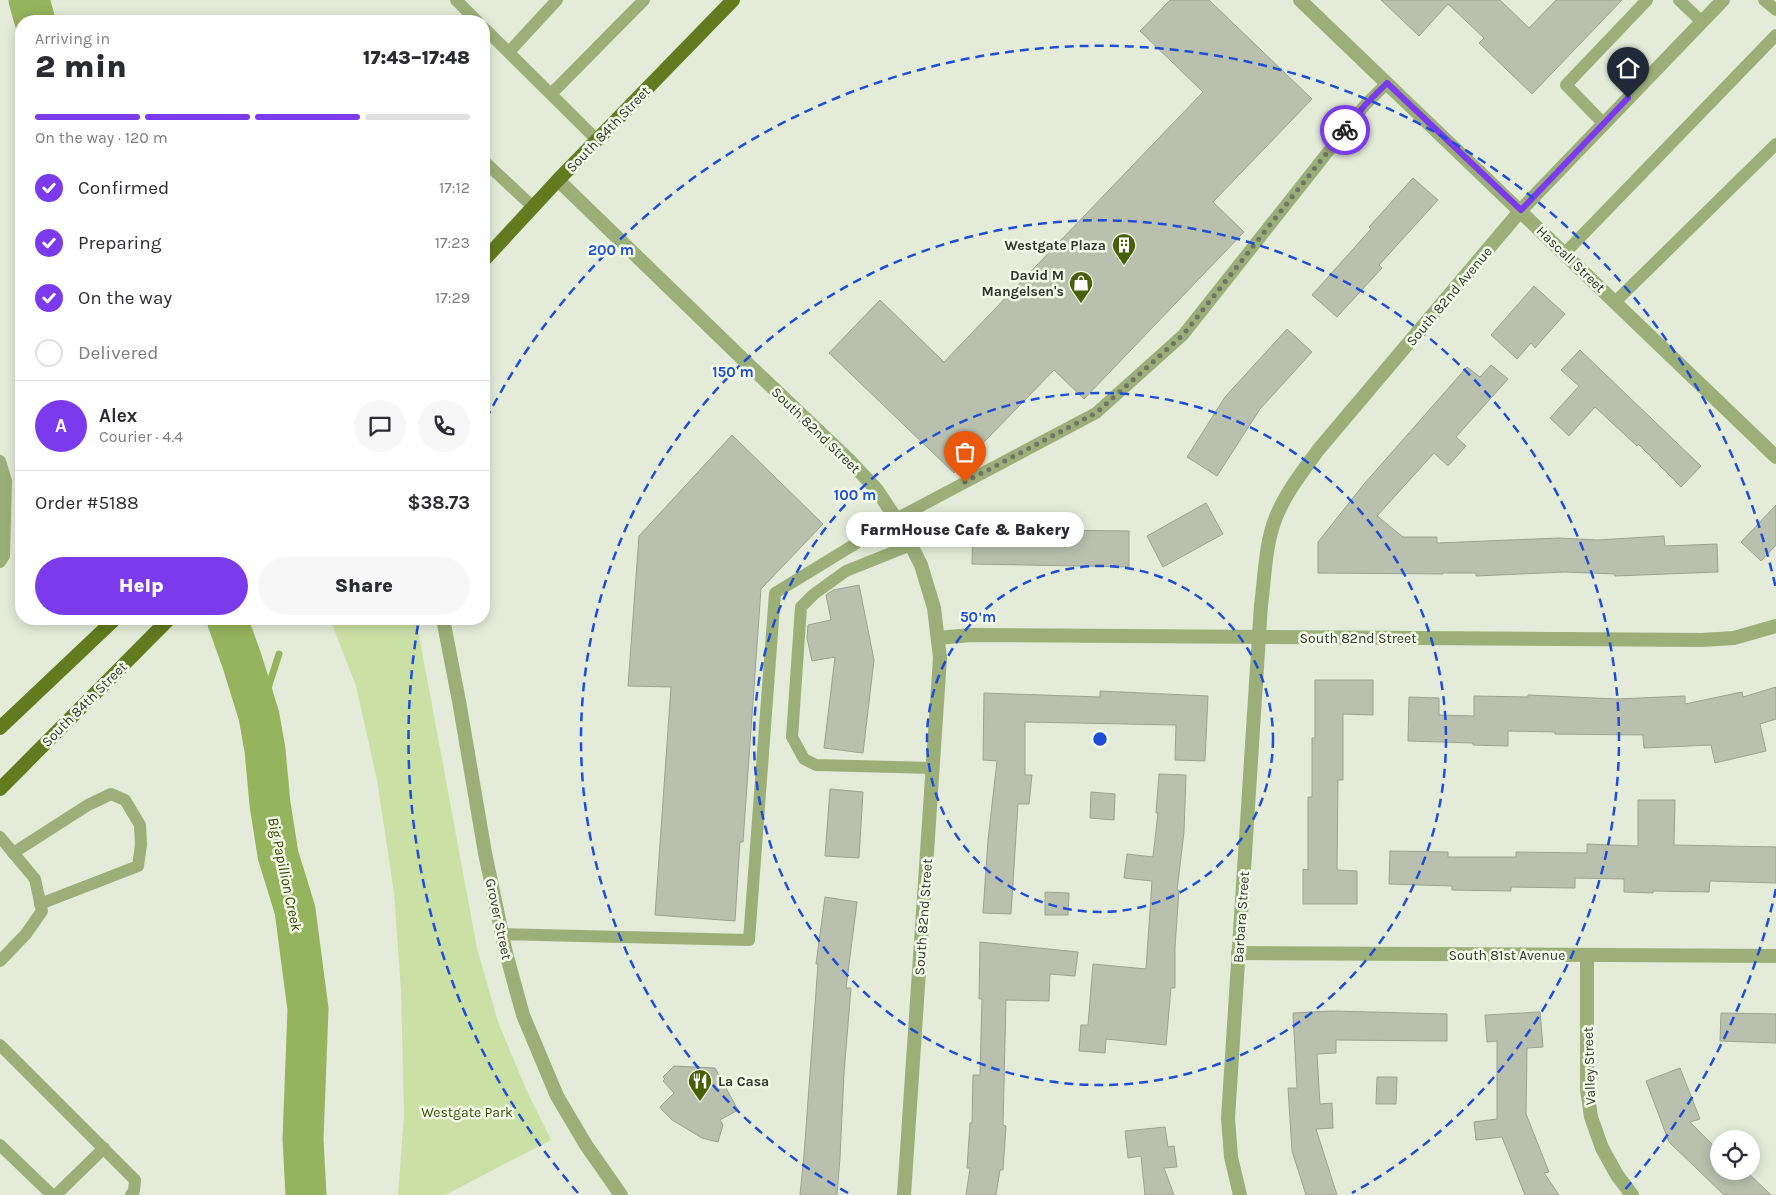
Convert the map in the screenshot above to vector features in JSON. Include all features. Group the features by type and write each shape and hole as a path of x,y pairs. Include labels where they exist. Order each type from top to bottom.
{"main road":[{"name":"South 84th Street","path":"490,254 558,180 734,0"},
{"path":"0,728 109,625"},
{"name":"South 84th Street","path":"0,789 162,625"}],"street":[{"name":"Hascall Street","path":"1300,0 1521,210 1776,457"},
{"name":"South 82nd Avenue","path":"1259,637 1269,543 1275,518 1291,486 1319,449 1521,210 1723,0"},
{"name":"South 82nd Street","path":"558,180 849,460 877,490 896,519"},
{"name":"South 82nd Street","path":"904,1195 940,658 934,608 921,565 911,545"},
{"name":"Grover Street","path":"444,625 485,853 502,934 523,1015 557,1096 586,1145 621,1195"},
{"name":"South 82nd Street","path":"938,638 971,635 1702,640 1734,638 1776,626"},
{"name":"Barbara Street","path":"1240,1195 1231,1157 1228,1118 1259,637"},
{"name":"South 81st Avenue","path":"1238,953 1776,956"},
{"name":"Valley Street","path":"1587,956 1587,1089 1592,1117 1602,1148 1617,1175 1632,1195"}],"lane":[{"path":"456,0 471,15"},
{"path":"509,52 557,0"},
{"path":"552,94 644,0"},
{"path":"1604,124 1566,85 1646,0"},
{"path":"1679,0 1702,22"},
{"path":"1764,0 1776,10"},
{"path":"490,34 597,140"},
{"path":"1565,253 1776,35"},
{"path":"502,934 749,940 775,593 896,519 1096,413 1183,335 1365,105 1387,83"},
{"path":"1615,302 1776,144"},
{"path":"490,167 533,207"},
{"path":"0,461 6,481 4,556 0,562"},
{"path":"911,545 846,571 814,594 801,607 792,737 804,759 816,765 933,768"},
{"path":"14,853 88,805 112,794 125,800 140,826 141,845 138,866 40,904"},
{"path":"0,837 35,879 42,911 26,934 0,961"},
{"path":"0,1045 135,1180 134,1191 131,1195"},
{"path":"0,1145 52,1195"},
{"path":"56,1195 104,1148"}],"green space":[{"name":"Westgate Park","path":"332,625 417,625 477,948 498,1022 526,1089 551,1140 445,1195 398,1195 404,1115 401,991 394,893 377,780 356,686"}],"building":[{"name":"Westgate Plaza","path":"1170,0 1209,0 1312,99 1213,202 1244,232 1084,399 1054,370 954,473 829,353 880,300 944,362 1203,92 1140,31"},
{"path":"1381,0 1500,0 1529,28 1556,0 1622,0 1532,94 1479,43 1484,38 1448,4 1419,36"},
{"path":"1413,178 1438,200 1379,265 1382,268 1337,317 1312,295 1371,229 1369,227"},
{"path":"1534,286 1565,314 1535,348 1531,343 1517,359 1491,335"},
{"path":"1287,329 1312,352 1260,409 1217,476 1187,457 1225,397"},
{"path":"1580,350 1701,466 1681,487 1638,444 1637,446 1595,407 1569,436 1550,418 1579,386 1561,370"},
{"path":"1491,365 1508,379 1456,437 1466,446 1448,466 1434,453 1377,516 1403,537 1437,537 1437,543 1559,538 1597,540 1664,536 1665,546 1717,544 1718,572 1615,576 1615,574 1565,572 1476,576 1476,573 1318,573 1318,542 1364,484 1467,367 1480,377"},
{"path":"732,435 823,524 761,589 743,842 740,842 735,921 655,915 671,687 628,686 639,536"},
{"path":"1206,503 1223,534 1163,567 1147,536"},
{"path":"1776,505 1776,545 1761,561 1741,542"},
{"path":"973,529 1129,531 1129,567 972,564"},
{"path":"859,585 874,660 863,753 824,748 835,657 812,661 807,638 808,625 831,620 826,595 833,590"},
{"path":"1315,680 1373,680 1373,715 1343,714 1343,780 1338,780 1337,870 1357,871 1357,904 1303,904 1303,869 1308,870 1308,797 1312,797 1312,738 1315,738"},
{"path":"1776,687 1776,719 1760,724 1766,751 1715,763 1711,745 1644,748 1643,735 1555,734 1555,732 1508,731 1508,746 1408,741 1409,697 1439,698 1439,715 1474,716 1474,696 1528,697 1528,695 1617,699 1685,696 1685,704 1742,692 1743,697"},
{"path":"1100,691 1208,696 1205,761 1175,760 1176,725 1025,722 1025,775 1032,775 1029,804 1018,804 1011,914 983,913 988,840 997,761 983,760 984,693 1100,697"},
{"path":"1159,774 1186,775 1184,832 1177,890 1179,890 1175,947 1175,988 1171,988 1166,1045 1106,1039 1105,1053 1079,1051 1081,1025 1088,1025 1093,964 1146,969 1152,881 1124,878 1127,854 1153,857 1158,813 1156,813"},
{"path":"830,789 863,792 859,858 825,856"},
{"path":"1091,792 1115,794 1114,820 1090,818"},
{"path":"1638,800 1675,800 1674,845 1776,847 1776,883 1710,881 1709,892 1653,891 1653,893 1624,892 1624,879 1575,878 1575,888 1511,887 1511,891 1452,890 1452,886 1389,884 1390,851 1448,852 1448,857 1516,857 1516,852 1587,853 1587,844 1638,846"},
{"path":"1045,892 1069,893 1068,915 1045,915"},
{"path":"825,897 857,902 846,988 851,988 837,1195 800,1195 818,964 816,964"},
{"path":"980,942 1078,952 1075,976 1050,974 1049,1001 1006,1000 1003,1125 1006,1126 1003,1170 1000,1170 996,1195 966,1195 970,1168 967,1168 970,1123 972,1123 973,1075 980,1075 982,999 979,999"},
{"path":"1332,1011 1447,1014 1447,1041 1336,1040 1336,1053 1317,1054 1320,1104 1332,1103 1333,1128 1316,1129 1337,1195 1306,1195 1292,1151 1288,1088 1297,1088 1293,1013"},
{"path":"1540,1012 1543,1047 1527,1048 1526,1114 1549,1172 1544,1173 1559,1195 1525,1195 1502,1137 1476,1140 1474,1122 1497,1119 1497,1041 1487,1042 1485,1015"},
{"path":"1721,1013 1776,1014 1776,1043 1720,1041"},
{"name":"La Casa","path":"674,1066 715,1068 738,1110 720,1120 723,1125 718,1142 702,1138 672,1120 660,1107 674,1093 663,1081 665,1079 663,1077"},
{"path":"1680,1068 1700,1119 1690,1122 1710,1142 1710,1180 1755,1180 1771,1195 1724,1195 1669,1142 1646,1081"},
{"path":"1377,1077 1397,1077 1396,1104 1376,1104"},
{"path":"1165,1127 1168,1147 1174,1146 1177,1167 1164,1168 1174,1195 1145,1195 1141,1156 1128,1158 1125,1131"}],"waterway":[{"name":"Big Papillion Creek","path":"29,0 33,15"},
{"name":"Big Papillion Creek","path":"229,625 259,716 278,855 295,910 308,1009 303,1139 306,1195"},
{"path":"259,716 279,654"}],"way so far":[{"path":"965,482 1096,413 1183,335 1345,130"}],"place":[{"name":"Westgate Plaza","path":"1124,266"},
{"name":"David M Mangelsen's","path":"1081,304"},
{"name":"FarmHouse Cafe & Bakery","path":"965,482"},
{"name":"La Casa","path":"700,1102"}],"route":[{"path":"1345,130 1365,105 1387,83 1521,210 1628,98"}]}
